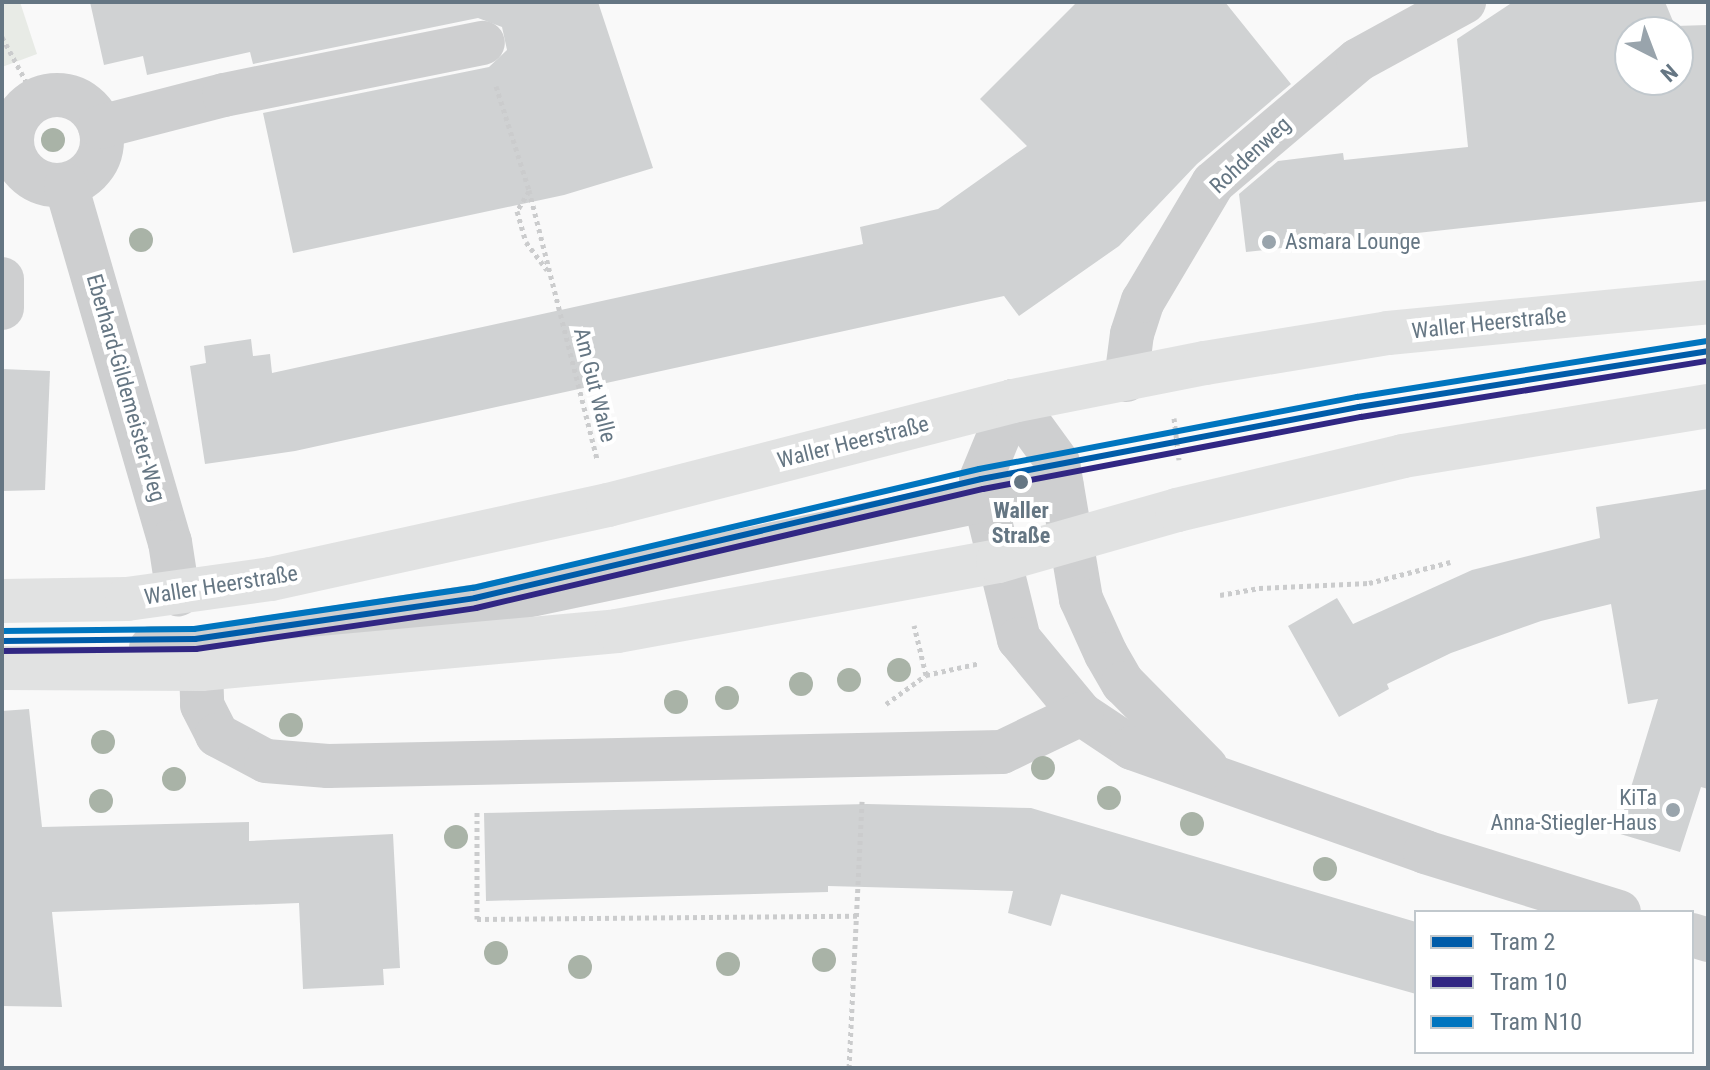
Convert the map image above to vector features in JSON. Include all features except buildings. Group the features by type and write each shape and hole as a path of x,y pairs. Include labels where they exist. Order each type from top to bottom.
{"main road":[{"name":"Waller Heerstraße","path":"2,601 178,594 271,579 608,505 1013,401 1167,371 1388,333 1708,302"},
{"path":"2,668 183,669 617,631 998,561 1191,507 1403,456 1708,406"}],"street":[{"name":"Rohdenweg","path":"1126,380 1132,334 1143,301 1213,183 1358,60 1464,2"},
{"path":"100,127 224,95 483,43"},
{"path":"55,95 75,99 91,110 100,127 101,153 87,174 66,185 44,185 25,174 8,158 12,134 20,114 36,100 55,95"},
{"name":"Eberhard-Gildemeister-Weg","path":"66,185 118,352 170,542 178,594"},
{"path":"2,279 2,308"},
{"path":"1013,401 1058,463 1081,599 1123,683 1216,776"},
{"path":"1013,401 981,479 998,561 1019,639 1081,714 1132,748 1425,852 1613,910"},
{"path":"2,651 200,648 478,606 1061,484"},
{"path":"235,642 183,669 217,735 266,761 328,766 1002,752 1081,714"}],"path":[{"path":"2,37 36,100"},
{"name":"Am Gut Walle","path":"483,43 529,190 608,505"},
{"name":"Am Gut Walle","path":"529,190 517,211 526,242 551,274"},
{"path":"1167,371 1191,507"},
{"path":"1220,595 1259,588 1369,583 1450,562"},
{"path":"849,1068 864,757"},
{"path":"477,821 477,919 857,916"}],"shaded area":[{"path":"2,2 20,2 37,54 2,67"}],"tram line":[{"name":"N10","path":"2,631 194,629 473,588 979,469 1357,397 1706,341"},
{"name":"2","path":"2,641 195,639 475,598 981,479 1359,407 1708,351"},
{"name":"10","path":"2,651 196,649 476,608 983,489 1361,417 1708,361"}],"place":[{"name":"Asmara Lounge","path":"1269,242"},
{"name":"Waller Straße","path":"1021,482"},
{"name":"KiTa Anna-Stiegler-Haus","path":"1673,810"}]}
